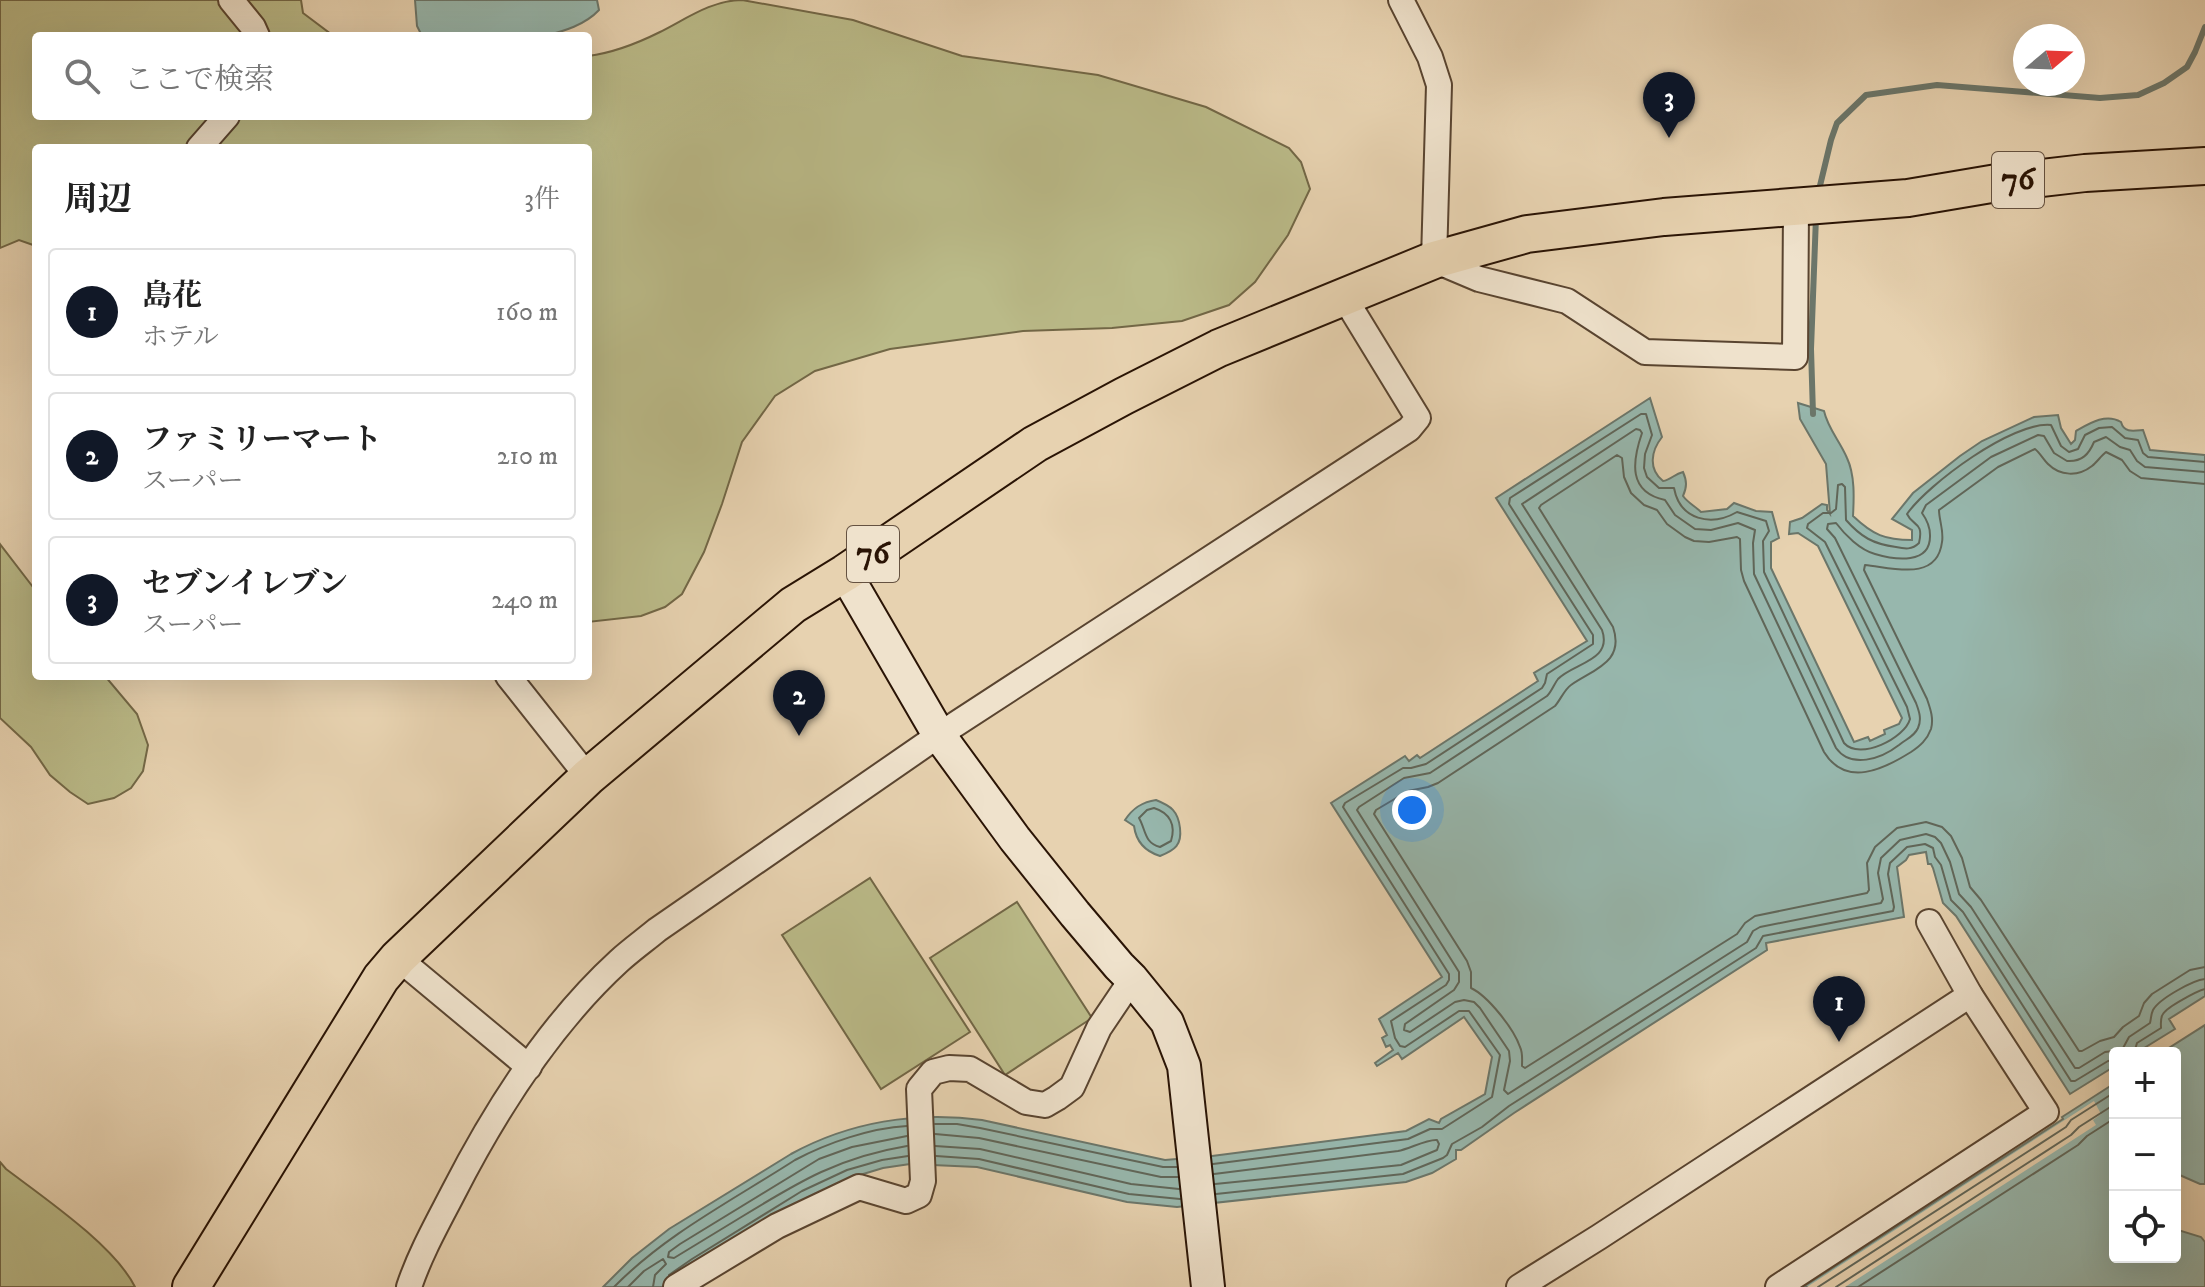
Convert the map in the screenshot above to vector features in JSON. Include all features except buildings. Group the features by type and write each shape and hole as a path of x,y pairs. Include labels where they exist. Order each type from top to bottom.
{"main road":[{"name":"76","path":"191,1287 381,978 398,958 588,777 793,605 1035,444 1219,348 1434,260 1492,242 1544,231 1664,217 1908,198 1997,183 2085,173 2205,166"}],"street":[{"path":"231,0 255,32"},
{"path":"1385,0 1419,34"},
{"path":"1401,0 1419,34 1439,85 1434,260 1479,279 1567,301 1645,352 1795,357 1812,205"},
{"path":"202,144 224,120"},
{"path":"409,1287 419,1259 498,1112 567,1017 608,972 657,930 939,735 1409,429 1418,418 1344,297"},
{"path":"845,573 939,735 1015,839 1167,1022 1184,1066 1208,1287"},
{"path":"511,680 588,777"},
{"path":"1778,1287 2046,1112 1970,995 1929,922"},
{"path":"398,958 529,1067"},
{"path":"676,1287 777,1226 859,1187 906,1201 919,1195 923,1181 919,1089 933,1072 949,1068 970,1069 1026,1102 1045,1105 1072,1087 1099,1028 1132,979"},
{"path":"1519,1287 1970,995"}],"green space":[{"path":"0,0 301,0 303,13 328,32 32,32 32,120 592,120 592,55 634,44 720,3 742,0 853,20 962,56 1098,75 1206,107 1289,148 1301,162 1310,189 1288,235 1255,282 1229,305 1182,321 1112,328 1023,331 890,349 815,371 775,396 742,442 704,552 682,594 665,607 641,616 592,622 592,144 32,144 32,245 19,240 0,248"},
{"path":"0,544 32,586 32,680 108,680 137,714 148,745 143,771 131,788 114,798 88,804 50,775 31,747 0,718"},
{"path":"870,878 970,1032 881,1089 782,935"},
{"path":"1017,902 1092,1018 1005,1075 930,958"},
{"path":"0,1162 95,1239 112,1255 135,1287 0,1287"}],"water":[{"path":"415,0 597,0 599,10 581,24 560,32 420,32"},
{"path":"1650,398 1662,437 1655,448 1653,465 1663,481 1683,472 1686,484 1683,496 1701,512 1727,509 1734,503 1756,511 1772,512 1779,538 1771,542 1771,568 1854,742 1868,737 1870,741 1885,734 1884,730 1899,724 1902,718 1818,546 1798,533 1789,534 1790,522 1822,504 1827,505 1830,514 1826,464 1800,419 1798,403 1824,411 1844,452 1853,479 1853,516 1873,532 1894,539 1912,540 1912,530 1892,519 1913,493 1982,441 2034,417 2058,415 2061,428 2071,444 2076,431 2098,420 2110,418 2121,422 2127,430 2143,430 2150,450 2205,455 2205,996 2169,1019 2175,1029 2146,1047 2109,1047 2109,1070 2070,1094 1956,916 1943,903 1926,852 1909,855 1897,867 1904,917 1766,943 1767,950 1461,1150 1456,1150 1456,1159 1432,1173 1406,1182 1177,1207 1127,1202 977,1167 910,1164 850,1178 806,1199 667,1287 603,1287 632,1258 669,1229 791,1154 860,1127 908,1118 982,1120 1165,1160 1406,1131 1429,1119 1439,1123 1485,1094 1492,1057 1464,1017 1402,1059 1398,1053 1377,1066 1375,1063 1393,1050 1390,1045 1386,1047 1382,1038 1387,1035 1379,1019 1442,977 1331,803 1405,756 1409,761 1417,755 1420,758 1538,681 1534,673 1587,641 1496,498"},
{"path":"1156,800 1173,810 1180,828 1176,846 1160,856 1142,845 1134,826 1125,820 1138,806"},
{"path":"2205,1025 2205,1184 2181,1176 2181,1047 2170,1047"},
{"path":"2109,1087 2109,1263 2181,1263 2181,1231 2201,1237 2205,1242 2205,1287 1803,1287 2063,1119"}],"pier":[{"path":"2094,1101 2101,1114 2093,1120 2096,1125 1845,1287 1807,1287"}],"waterway":[{"path":"1818,194 1837,123 1866,95 1937,85 2100,98 2138,95 2164,83 2187,67 2205,27"},
{"path":"1813,414 1811,349 1816,217"}],"place":[{"name":"セブンイレブン","path":"1669,138"},
{"name":"ファミリーマート","path":"799,736"},
{"name":"島花","path":"1839,1042"}]}
